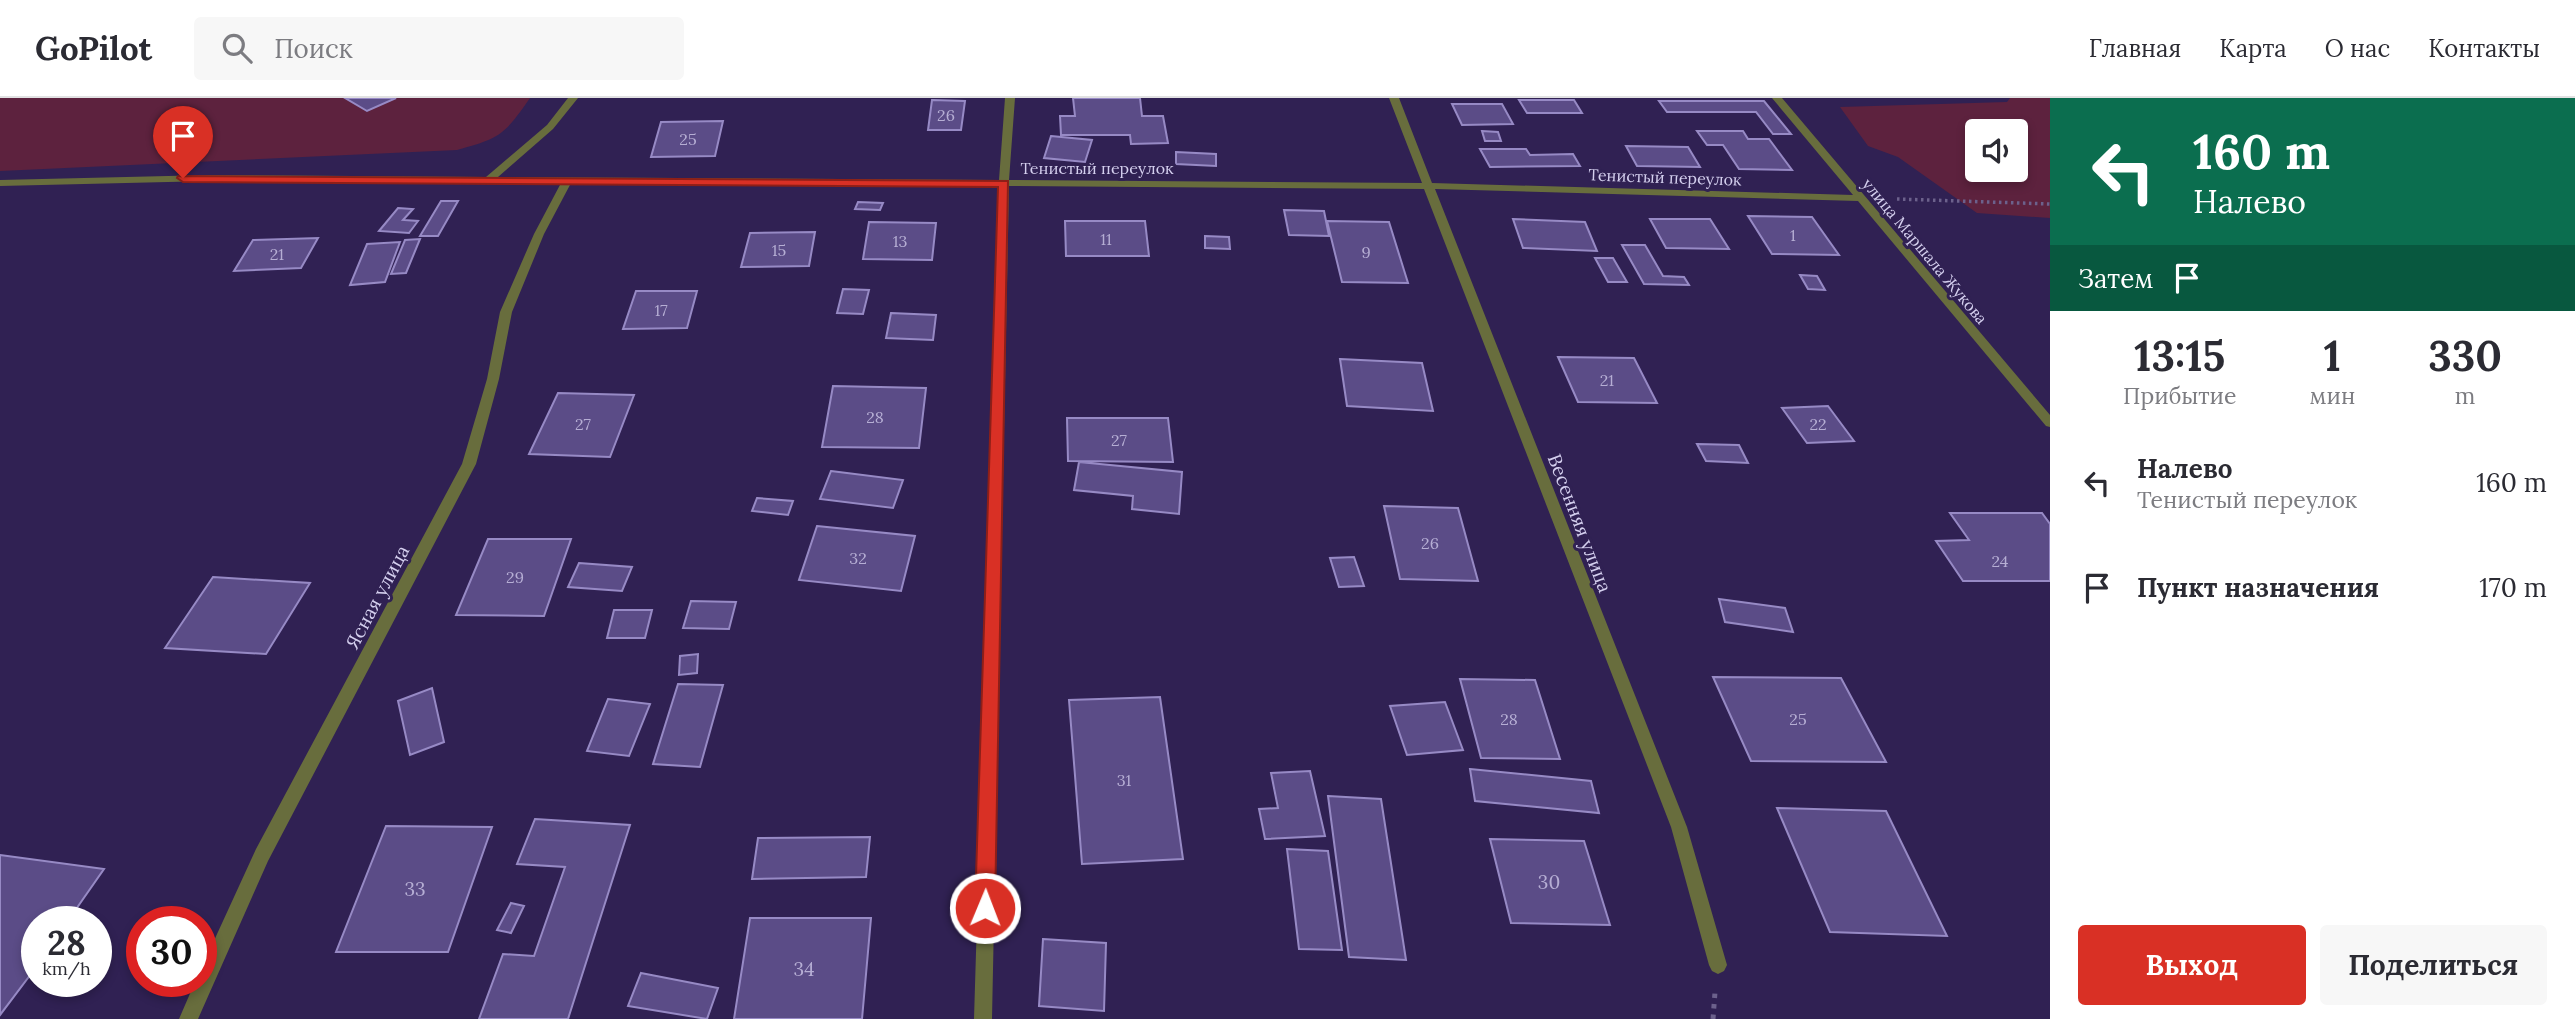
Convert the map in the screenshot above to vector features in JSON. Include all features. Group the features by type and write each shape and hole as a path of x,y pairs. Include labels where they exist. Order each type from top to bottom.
{"street":[{"path":"488,180 550,127 573,98"},
{"path":"983,1019 1004,183 1010,98"},
{"name":"Весенняя улица","path":"1394,98 1426,186 1679,827 1718,965"},
{"name":"улица Маршала Жукова","path":"1777,98 1858,198 2050,423"},
{"name":"Тенистый переулок","path":"0,183 210,178 1426,186 1858,198"},
{"name":"Ясная улица","path":"188,1019 261,855 469,464 493,379 506,312 540,234 567,181"}],"path":[{"path":"1858,198 2050,204"}],"shaded area":[{"path":"0,98 530,98 507,128 493,138 457,150 0,171"},
{"path":"2010,98 2050,98 2050,218 1977,213 1898,157 1868,146 1840,107 2007,102"}],"building":[{"path":"345,98 396,98 367,111"},
{"path":"1073,98 1140,98 1142,116 1163,116 1168,143 1131,144 1130,135 1061,135 1060,116 1075,116"},
{"path":"932,100 965,101 961,130 928,130"},
{"path":"1519,100 1574,100 1582,113 1527,113"},
{"path":"1659,101 1764,101 1791,134 1773,134 1756,112 1667,112"},
{"path":"1452,104 1502,104 1513,124 1462,125"},
{"path":"723,121 715,156 651,157 661,122"},
{"path":"1482,131 1498,132 1501,141 1485,141"},
{"path":"1697,131 1743,131 1748,139 1769,139 1792,170 1739,169 1723,145 1707,145"},
{"path":"1051,136 1092,140 1085,162 1044,158"},
{"path":"1626,146 1688,147 1700,167 1637,166"},
{"path":"1480,149 1526,149 1530,155 1573,154 1580,166 1490,167"},
{"path":"1176,152 1216,154 1216,166 1176,164"},
{"path":"441,201 458,201 438,236 420,236"},
{"path":"858,202 883,203 880,210 855,209"},
{"path":"398,208 413,209 403,220 418,221 409,233 379,231"},
{"path":"1284,210 1324,211 1329,236 1289,235"},
{"path":"1748,216 1812,217 1839,255 1772,254"},
{"path":"1513,219 1585,222 1597,251 1523,248"},
{"path":"1650,219 1710,219 1729,249 1666,248"},
{"path":"1065,221 1145,221 1149,256 1066,256"},
{"path":"1327,221 1389,222 1408,283 1342,282"},
{"path":"869,222 936,223 932,260 863,259"},
{"path":"815,232 809,266 741,267 750,233"},
{"path":"1205,236 1229,237 1230,249 1205,248"},
{"path":"318,238 301,268 234,271 253,240"},
{"path":"420,239 406,273 391,274 405,240"},
{"path":"400,242 385,282 350,285 367,244"},
{"path":"1622,245 1645,245 1663,276 1684,277 1689,285 1644,284"},
{"path":"1595,258 1613,258 1627,282 1608,282"},
{"path":"1800,275 1817,276 1825,290 1808,289"},
{"path":"843,289 869,290 863,314 837,313"},
{"path":"636,291 697,291 687,328 623,329"},
{"path":"891,313 936,315 933,340 886,338"},
{"path":"1558,357 1634,358 1657,403 1578,402"},
{"path":"1340,359 1422,363 1433,411 1347,406"},
{"path":"833,386 926,388 919,448 822,447"},
{"path":"558,393 634,395 610,457 529,454"},
{"path":"1828,406 1854,441 1807,443 1782,408"},
{"path":"1067,418 1168,418 1173,462 1068,461"},
{"path":"1697,444 1739,445 1748,463 1706,461"},
{"path":"1079,462 1182,472 1179,514 1132,509 1133,496 1074,490"},
{"path":"831,471 903,480 893,508 820,499"},
{"path":"757,498 793,501 788,515 752,511"},
{"path":"1384,506 1458,508 1478,581 1400,579"},
{"path":"1950,513 2042,513 2050,524 2050,581 1963,581 1936,541 1969,540"},
{"path":"817,526 915,536 901,591 799,580"},
{"path":"488,539 571,539 544,616 456,615"},
{"path":"1354,557 1364,586 1339,587 1330,558"},
{"path":"579,563 632,567 622,591 568,587"},
{"path":"213,577 310,583 266,654 165,648"},
{"path":"1719,599 1785,608 1793,632 1725,622"},
{"path":"691,601 736,602 729,629 683,628"},
{"path":"614,610 652,610 645,638 607,638"},
{"path":"698,654 697,673 679,675 680,656"},
{"path":"1713,677 1841,678 1886,762 1751,761"},
{"path":"1460,679 1535,680 1560,759 1481,758"},
{"path":"678,684 723,685 700,767 653,764"},
{"path":"432,688 444,742 410,755 398,701"},
{"path":"1160,697 1183,859 1082,864 1069,700"},
{"path":"608,699 650,704 629,756 587,751"},
{"path":"1445,702 1463,750 1407,755 1390,706"},
{"path":"1470,769 1591,781 1599,813 1475,801"},
{"path":"1310,771 1325,836 1265,839 1259,809 1278,808 1271,773"},
{"path":"1328,796 1381,799 1406,960 1349,957"},
{"path":"1777,808 1886,811 1947,936 1830,932"},
{"path":"535,819 630,825 568,1019 479,1019 503,954 534,956 565,867 517,864"},
{"path":"386,826 492,827 448,952 336,952"},
{"path":"870,837 866,877 752,879 758,838"},
{"path":"1490,839 1584,841 1610,925 1511,923"},
{"path":"1287,849 1328,851 1342,950 1299,949"},
{"path":"0,855 104,869 78,906 21,906 21,987 0,1015"},
{"path":"511,903 524,906 511,933 497,930"},
{"path":"750,918 871,918 862,1019 734,1019"},
{"path":"1043,939 1106,943 1104,1011 1039,1006"},
{"path":"641,973 718,988 707,1019 628,1006"}],"route":[{"path":"183,178 1004,183 985,908"}]}
